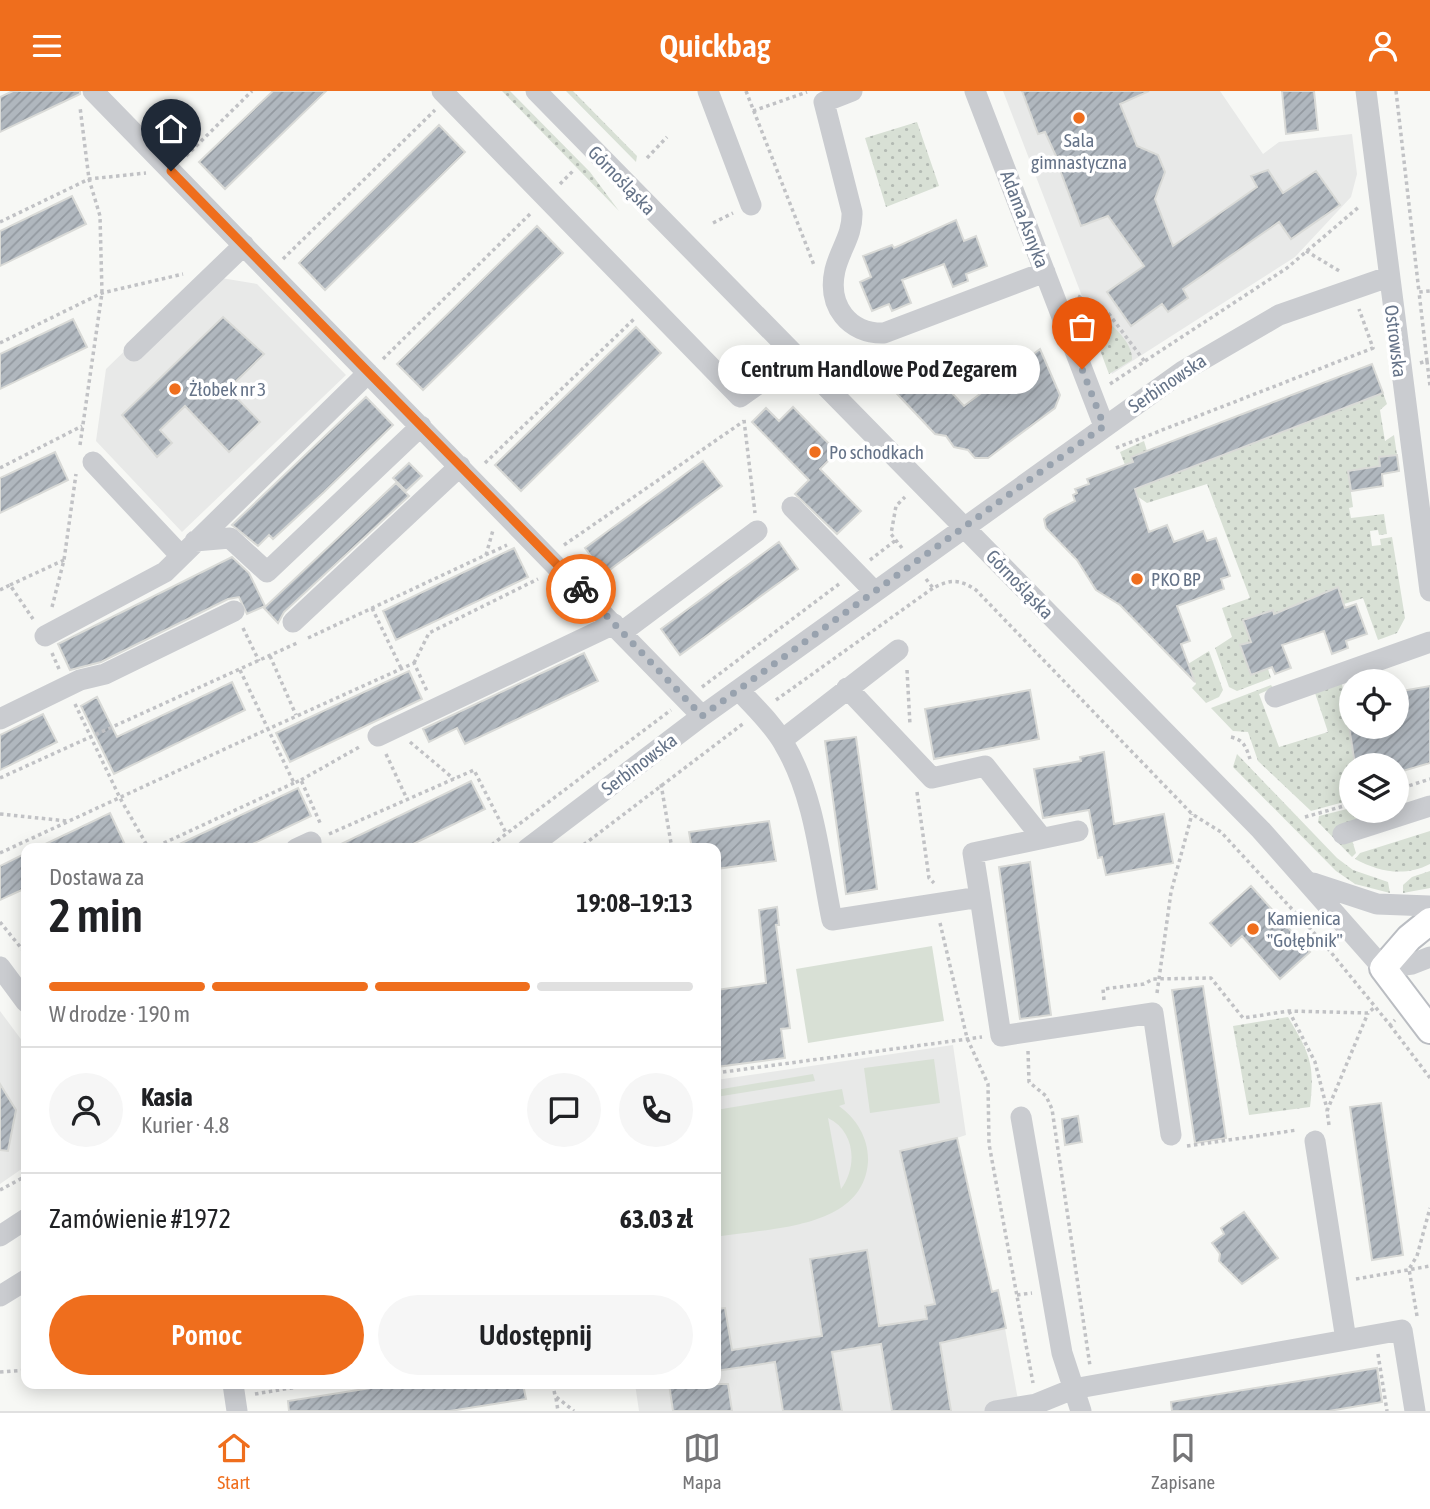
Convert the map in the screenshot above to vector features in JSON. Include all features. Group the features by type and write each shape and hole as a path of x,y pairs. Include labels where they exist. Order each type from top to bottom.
{"main road":[{"path":"1383,968 1409,938 1430,921"},
{"name":"Górnośląska","path":"1383,968 1430,1030"}],"street":[{"name":"Górnośląska","path":"536,91 1309,881 1383,968"},
{"path":"708,91 751,205"},
{"path":"852,91 824,102 852,212 851,230 835,270 834,282 839,309 845,320 863,332 884,333 1045,272"},
{"name":"Adama Asnyka","path":"975,91 1104,426"},
{"name":"Ostrowska","path":"1366,91 1388,277 1420,436 1430,591"},
{"path":"444,94 740,397 795,358"},
{"path":"86,97 171,171 702,716"},
{"path":"134,351 244,245"},
{"name":"Serbinowska","path":"535,843 702,716 1104,426 1251,329 1279,315 1388,277"},
{"path":"45,636 166,572 368,373"},
{"path":"188,548 230,538 267,572 421,426"},
{"path":"83,462 188,548"},
{"path":"293,622 465,472"},
{"path":"792,507 875,592"},
{"path":"386,732 618,628 757,531"},
{"path":"0,719 67,687 105,674 234,611"},
{"path":"1275,697 1430,642"},
{"path":"782,740 898,650"},
{"path":"847,688 932,778 985,766 1042,838"},
{"path":"739,690 782,740 798,770 809,804 832,920 980,897"},
{"path":"1343,834 1430,806"},
{"path":"1078,831 973,853 1001,1036 1153,1013 1175,1141"},
{"path":"1309,881 1377,904 1430,906"},
{"path":"1383,968 1405,966 1430,957"},
{"path":"1021,1117 1062,1353 1082,1411"},
{"path":"1315,1132 1346,1340"},
{"path":"0,1236 21,1222"},
{"path":"0,1296 21,1283"},
{"path":"995,1411 1036,1404 1073,1389 1402,1331 1415,1411"}],"path":[{"path":"0,222 89,179 171,171 252,91"},
{"path":"746,91 807,252 820,275"},
{"path":"754,111 809,91"},
{"path":"1396,91 1419,292"},
{"path":"270,271 444,94"},
{"path":"45,636 64,560 83,462 82,426 102,293 100,216 89,179 86,97"},
{"path":"647,159 667,137"},
{"path":"368,373 573,171"},
{"path":"1102,388 1226,310 1306,251 1361,205"},
{"path":"1108,451 1373,348 1346,275 1306,251"},
{"path":"0,343 102,293 204,268 219,269"},
{"path":"1074,294 1109,314 1146,362"},
{"path":"465,472 649,303"},
{"path":"1427,361 1430,386"},
{"path":"740,397 757,531"},
{"path":"22,843 414,663 429,632 554,562 744,421"},
{"path":"0,468 82,426"},
{"path":"1152,427 1156,432"},
{"path":"919,482 896,506 891,534 933,588 950,580 961,580 976,590 1192,814 1221,832 1325,946 1430,1078"},
{"path":"0,778 64,746 91,738 240,670 527,535"},
{"path":"0,590 64,560"},
{"path":"10,585 45,636 120,798 146,843"},
{"path":"372,608 401,668"},
{"path":"234,611 259,661"},
{"path":"270,655 296,715"},
{"path":"414,663 436,708"},
{"path":"240,670 295,783"},
{"path":"386,732 454,779"},
{"path":"163,843 295,783 386,732"},
{"path":"386,732 407,799"},
{"path":"1231,737 1240,739 1250,759"},
{"path":"301,780 315,842 474,770 506,833"},
{"path":"1409,786 1430,779"},
{"path":"661,784 671,843"},
{"path":"1305,817 1339,807"},
{"path":"0,814 69,822"},
{"path":"1157,1001 1157,979 1173,881 1192,814"},
{"path":"0,853 21,844"},
{"path":"936,905 967,1038 988,1084 989,1144 1036,1404"},
{"path":"0,922 21,948"},
{"path":"1104,1008 1103,989 1144,984 1157,979 1211,978 1243,1018 1289,1011 1368,1013"},
{"path":"1390,1025 1411,1004"},
{"path":"1175,1141 1315,1132 1327,1111 1368,1013 1375,1007"},
{"path":"1289,1011 1315,1062 1327,1111"},
{"path":"1028,1032 1029,1082 1046,1096 1052,1109 1091,1371 1104,1383"},
{"path":"721,1072 967,1038 1001,1036"},
{"path":"0,1190 21,1179"},
{"path":"1409,1269 1417,1257 1428,1224 1430,1208"},
{"path":"1337,1282 1430,1266"},
{"path":"1375,1335 1384,1411"},
{"path":"0,1372 21,1370"},
{"path":"235,1397 284,1389"},
{"path":"554,1389 558,1411"},
{"path":"555,1396 574,1411"}],"shaded area":[{"path":"502,91 510,91 590,172 619,211"},
{"path":"566,91 573,91 637,156 636,162"},
{"path":"1003,91 1220,91 1263,154 1279,142 1352,134 1357,174 1351,197 1295,257 1112,374"},
{"path":"917,122 939,186 886,207 865,138"},
{"path":"203,275 257,284 346,375 182,532 96,441 106,369"},
{"path":"1083,305 1115,328 1128,344 1132,360 1109,374"},
{"path":"1383,393 1387,404 1380,410 1385,441 1394,435 1397,455 1379,457 1380,466 1348,471 1353,507 1349,508 1351,518 1384,514 1387,534 1379,535 1378,530 1370,531 1372,546 1381,545 1380,539 1392,537 1405,618 1397,633 1378,640 1363,598 1344,604 1337,587 1274,614 1272,610 1244,620 1256,640 1241,645 1251,674 1268,669 1271,678 1237,691 1229,687 1215,648 1232,637 1222,608 1250,598 1207,484 1147,503 1137,496 1120,452 1144,441 1147,451 1131,457 1143,486"},
{"path":"1209,651 1223,690 1219,697 1206,703 1192,688 1196,684 1188,664"},
{"path":"1271,685 1273,688 1259,694 1279,747 1328,732 1315,693 1339,685 1339,739 1351,739 1353,753 1339,753 1339,803 1311,811 1258,761 1248,732 1233,731 1211,708"},
{"path":"1237,754 1337,858 1353,870 1388,882 1390,893 1355,884 1336,871 1233,767"},
{"path":"1339,811 1339,823 1357,823 1352,840 1356,853 1352,857 1318,822 1319,816"},
{"path":"1430,831 1430,864 1421,868 1402,872 1383,870 1355,859 1360,853"},
{"path":"1430,871 1430,888 1403,893 1403,885 1412,877"},
{"path":"932,946 944,1021 808,1043 796,969"},
{"path":"0,1011 21,1039 21,1169 0,1184"},
{"path":"1288,1017 1309,1060 1312,1080 1310,1107 1249,1115 1233,1026"},
{"path":"953,1045 966,1135 957,1138 992,1291 998,1290 1020,1411 639,1411 636,1389 721,1389 721,1079"},
{"path":"934,1059 940,1103 870,1113 864,1068"},
{"path":"813,1074 815,1081 721,1096 721,1089"},
{"path":"842,1089 845,1104 839,1106 856,1123 868,1154 862,1184 849,1201 831,1213 809,1222 721,1236 721,1109","holes":["828,1118 844,1131 851,1150 851,1160 850,1170 841,1189"]}],"building":[{"path":"13,91 80,91 80,94 0,132 0,97"},
{"path":"273,91 326,91 225,189 199,162"},
{"path":"1022,91 1149,91 1120,104 1137,146 1158,155 1165,172 1155,199 1173,246 1257,187 1251,176 1268,170 1283,193 1316,171 1340,205 1291,239 1279,222 1183,289 1188,298 1168,312 1162,304 1131,326 1107,292 1144,266 1108,216 1081,226 1060,170 1062,169 1045,132 1038,134"},
{"path":"1282,91 1314,91 1318,130 1286,134"},
{"path":"439,125 465,152 325,290 299,263"},
{"path":"72,196 86,224 0,266 0,231"},
{"path":"956,220 964,241 976,236 987,266 966,274 968,281 953,287 944,264 902,280 911,303 892,311 889,304 872,311 860,282 871,277 863,256 892,245 894,248"},
{"path":"537,226 563,253 423,390 397,364"},
{"name":"Żłobek nr 3","path":"223,317 264,354 228,389 260,422 229,452 185,406 160,430 172,443 157,457 122,415"},
{"path":"73,319 87,347 0,389 0,354"},
{"path":"636,327 661,353 521,491 495,465"},
{"path":"1040,349 1060,395 1055,408 988,458 975,458 968,450 954,447 946,436 935,434 885,381 916,354 964,406"},
{"path":"1372,364 1383,393 1135,489 1149,532 1167,525 1174,542 1203,531 1207,541 1216,538 1230,576 1221,579 1224,589 1177,606 1190,641 1181,644 1195,682 1120,605 1096,590 1077,560 1046,528 1044,519 1075,501 1075,489 1089,484 1087,479 1133,462 1131,457"},
{"path":"366,397 393,425 324,492 273,539 269,535 258,546 232,525"},
{"path":"793,407 837,452 820,469 861,511 837,534 795,494 809,480 752,422 766,408 779,421"},
{"path":"55,452 68,480 0,513 0,478"},
{"path":"1397,455 1399,471 1382,474 1383,486 1351,491 1348,471 1380,466 1379,457"},
{"path":"703,461 722,486 604,574 585,548"},
{"path":"409,463 422,476 406,491 393,478"},
{"path":"396,483 409,496 284,612 278,623 264,608"},
{"path":"779,542 798,569 680,655 661,629"},
{"path":"514,548 528,577 396,640 383,611"},
{"path":"232,557 249,573 265,606 247,614 239,597 228,599 101,662 70,670 58,644"},
{"path":"1338,587 1345,608 1356,604 1367,634 1346,641 1348,648 1332,654 1324,631 1282,645 1291,668 1275,674 1272,667 1251,675 1240,645 1251,642 1243,620 1273,610 1274,614"},
{"path":"584,653 598,681 465,744 457,728 429,742 423,729"},
{"path":"409,671 422,699 290,762 276,733"},
{"path":"232,682 245,710 114,774 81,706 97,697 117,737"},
{"path":"1430,686 1430,763 1409,769 1409,753 1353,753 1351,739 1409,739 1409,690"},
{"path":"1030,690 1039,739 934,759 925,709"},
{"path":"43,714 57,742 0,770 0,735"},
{"path":"856,737 877,889 846,894 825,741"},
{"path":"1104,752 1114,824 1164,814 1173,863 1106,875 1102,857 1098,858 1089,810 1043,818 1034,769 1081,761 1080,757"},
{"path":"471,781 485,809 415,843 343,843"},
{"path":"298,788 311,816 255,843 182,843"},
{"path":"110,813 124,843 48,843"},
{"path":"769,821 776,861 721,868 721,843 691,843 689,832"},
{"path":"21,856 21,890 0,900 0,866"},
{"path":"1030,862 1051,1015 1020,1019 999,867"},
{"name":"Kamienica \"Gołębnik\"","path":"1251,886 1310,952 1280,979 1242,936 1231,946 1210,923"},
{"path":"777,907 779,925 776,925 790,1028 781,1029 785,1058 721,1066 721,989 766,983 759,910"},
{"path":"1203,986 1226,1138 1195,1143 1172,990"},
{"path":"0,1084 16,1110 8,1151 0,1150"},
{"path":"1381,1103 1403,1255 1372,1260 1350,1107"},
{"path":"1078,1116 1082,1142 1065,1145 1062,1119"},
{"path":"957,1138 992,1292 998,1290 1006,1328 940,1343 951,1411 892,1411 881,1344 832,1352 842,1411 783,1411 775,1362 721,1370 721,1308 725,1308 732,1350 822,1336 810,1259 867,1250 879,1326 927,1319 925,1306 935,1304 900,1151"},
{"path":"1244,1212 1278,1258 1242,1284 1219,1261 1220,1254 1212,1243 1224,1234 1221,1228"},
{"path":"1377,1368 1382,1402 1329,1411 1172,1411 1171,1402"},
{"path":"721,1384 728,1384 732,1411 673,1411 670,1389 721,1389"},
{"path":"364,1389 524,1389 526,1399 450,1411 289,1411 288,1401"}],"way so far":[{"path":"581,589 702,716 1104,426 1082,369"}],"place":[{"name":"Sala gimnastyczna","path":"1079,118"},
{"name":"Centrum Handlowe Pod Zegarem","path":"1082,369"},
{"name":"Żłobek nr 3","path":"175,389"},
{"name":"Po schodkach","path":"815,452"},
{"name":"PKO BP","path":"1137,579"},
{"name":"Kamienica \"Gołębnik\"","path":"1253,929"}],"route":[{"path":"171,171 581,589"}]}
